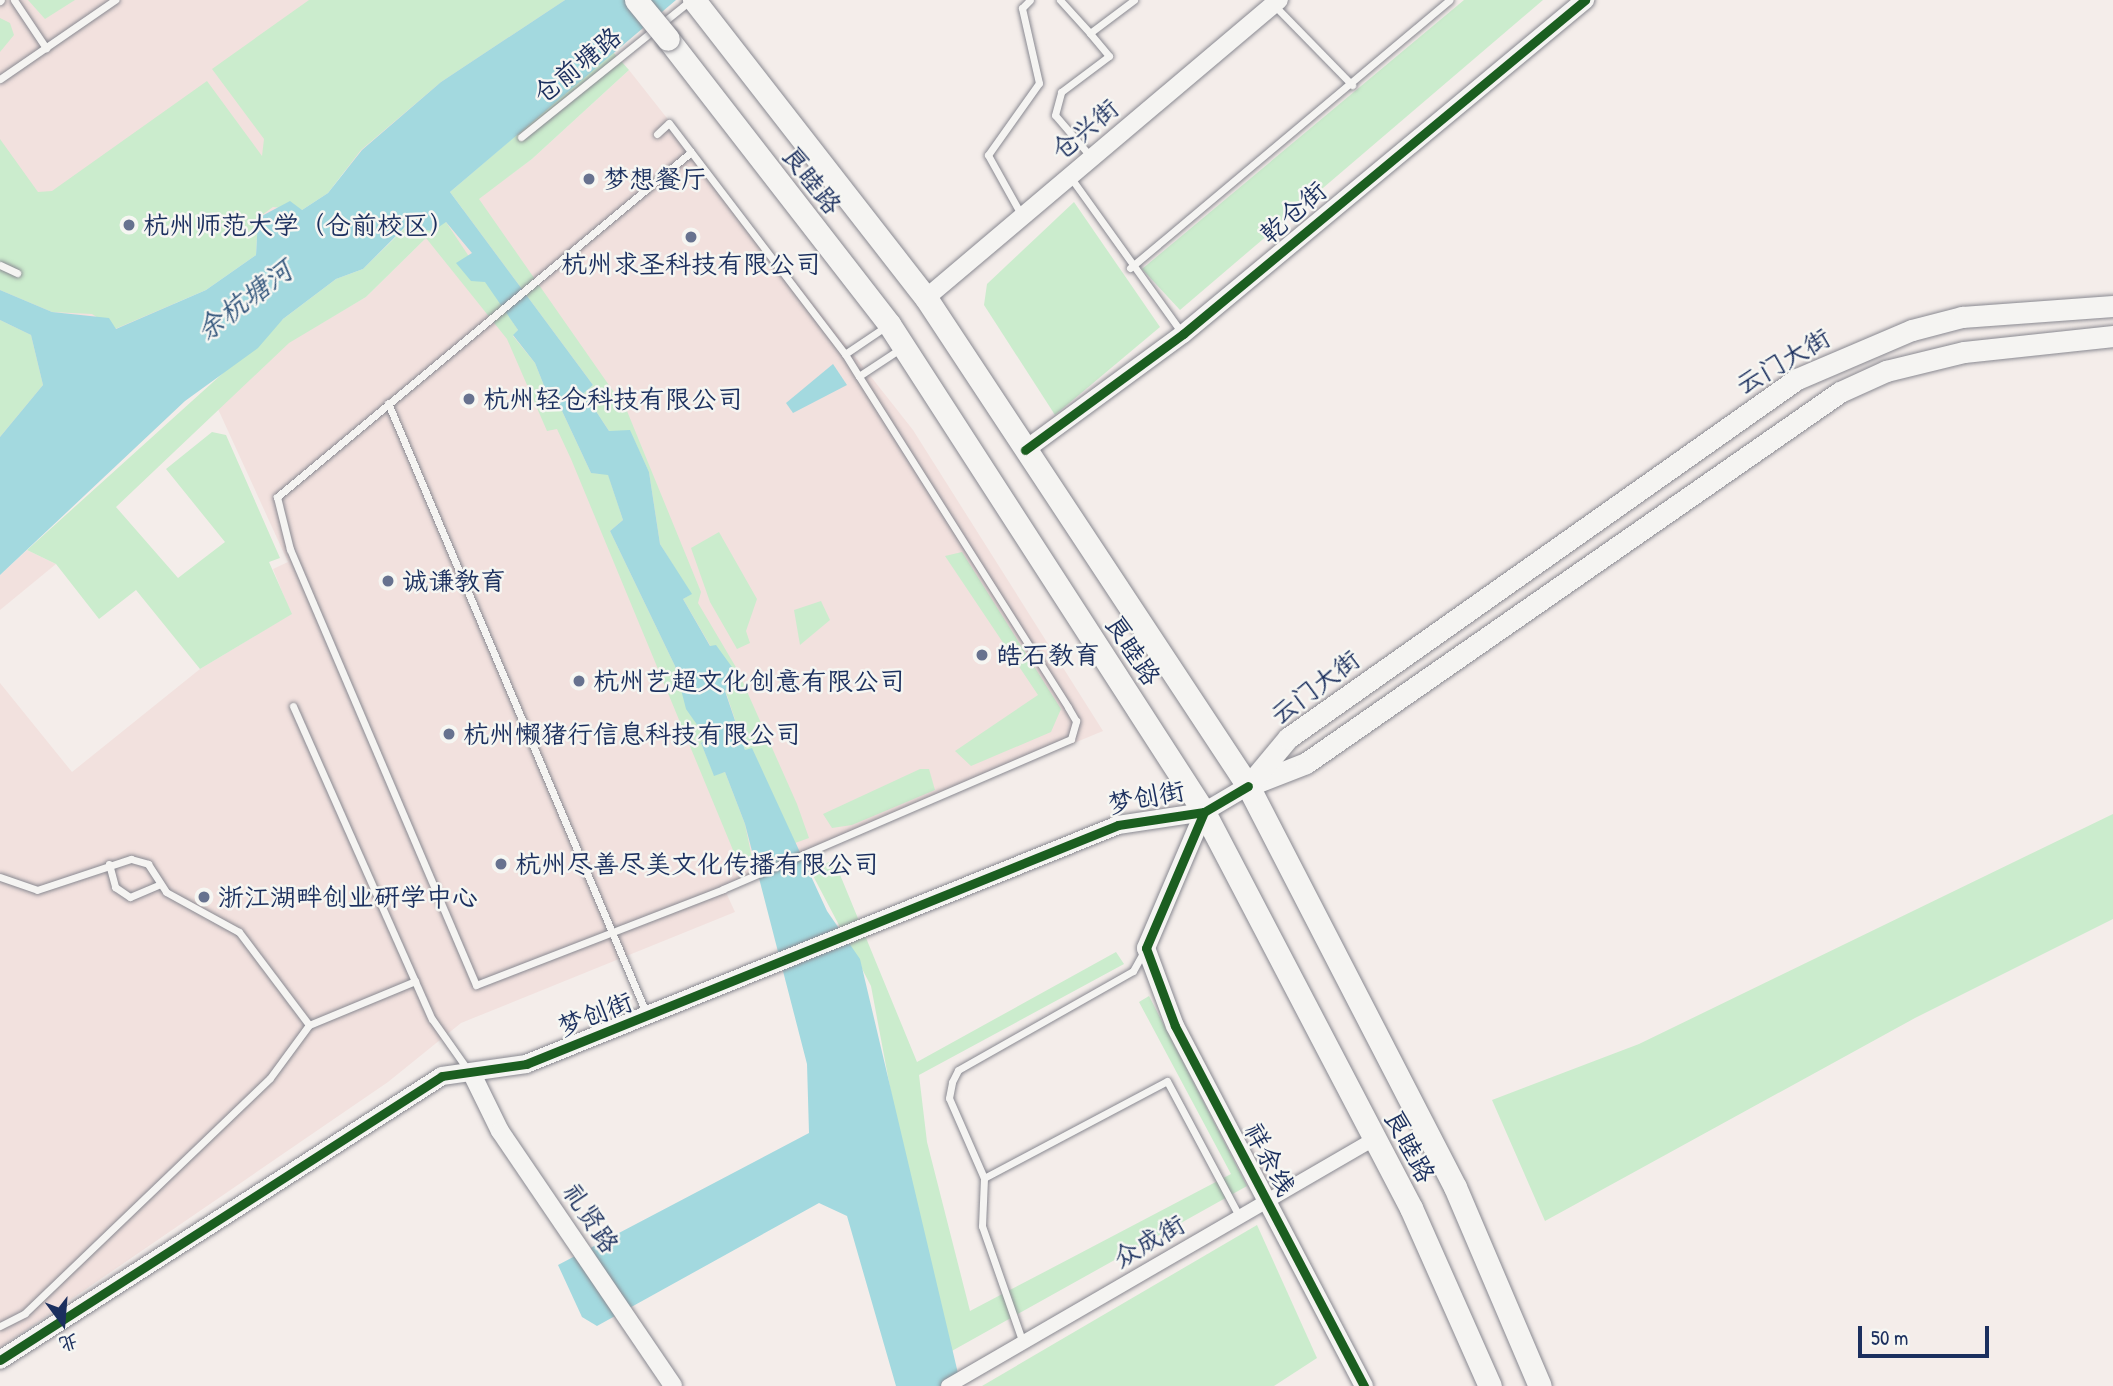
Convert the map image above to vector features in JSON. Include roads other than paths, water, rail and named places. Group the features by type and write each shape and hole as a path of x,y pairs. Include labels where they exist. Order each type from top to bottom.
{"main road":[{"name":"良睦路","path":"636,0 889,324 1204,812 1375,1138 1490,1386"},
{"name":"良睦路","path":"697,4 926,298 1248,786 1455,1187 1540,1386"},
{"name":"云门大街","path":"1248,786 1288,738 1797,379 1912,330 1962,317 2113,306"},
{"name":"云门大街","path":"1248,786 1306,763 1703,481 1840,392 1886,371 1964,352 2113,336"}],"street":[{"name":"乾仓街","path":"1025,450 1183,334 1585,0"},
{"name":"仓兴街","path":"926,298 1276,2"},
{"name":"梦创街","path":"0,1360 442,1076 473,1076 526,1064 1118,825 1204,812 1248,786"},
{"path":"1146,948 1204,812"},
{"name":"祥余线","path":"1146,948 1175,1026 1364,1386"},
{"name":"礼贤路","path":"473,1076 499,1131 673,1386"},
{"name":"众成街","path":"948,1386 1375,1138"}],"lane":[{"path":"14,0 46,48"},
{"path":"0,79 115,0"},
{"path":"1023,216 988,155 1039,83 1022,8 1030,0"},
{"path":"1060,0 1109,55 1061,92 1055,115 1092,158"},
{"path":"1090,33 1134,0"},
{"path":"1130,268 1352,85 1450,0"},
{"path":"1276,2 1352,85"},
{"name":"仓前塘路","path":"521,137 697,4"},
{"path":"657,134 669,123 845,354 1076,721 1071,739 1048,754 806,851 613,933 482,985 476,985 460,960 277,513 277,497 290,481 529,291 691,152"},
{"path":"1069,177 1130,268 1183,334"},
{"path":"0,265 18,273"},
{"path":"845,354 889,324"},
{"path":"859,376 903,346"},
{"path":"388,403 648,1016"},
{"path":"293,706 432,1019 473,1076"},
{"path":"0,877 37,890 109,864 131,859 148,864 160,884 239,932 309,1025"},
{"path":"109,864 115,887 130,897 160,884"},
{"path":"1023,1343 982,1226 984,1178 949,1098 958,1070 1133,971 1146,948"},
{"path":"0,1326 25,1313 260,1088 309,1025 415,981"},
{"path":"984,1178 1167,1081 1240,1217"}],"water":[{"name":"余杭塘河","path":"565,0 676,0 450,192 593,385 584,393 609,431 630,430 649,472 660,544 692,594 683,599 710,646 716,645 737,674 725,691 745,750 752,748 827,911 860,959 961,1386 896,1386 847,1216 819,1203 597,1326 582,1317 558,1265 809,1133 807,1064 745,824 725,772 714,776 701,743 707,739 686,709 675,666 610,531 623,520 608,475 591,473 556,398 549,398 535,363 513,335 518,330 485,282 471,281 456,263 472,253 446,222 433,231 405,227 363,269 336,279 283,319 258,348 185,401 0,575 0,437 43,385 31,335 0,320 0,290 52,312 109,318 116,329 206,290 256,255 258,218 290,201 302,210 328,193 362,150 441,82"},
{"path":"833,364 847,385 793,413 786,403"}],"place":[{"name":"梦想餐厅","path":"589,179"},
{"name":"杭州师范大学（仓前校区）","path":"129,225"},
{"name":"杭州求圣科技有限公司","path":"691,237"},
{"name":"杭州轻仓科技有限公司","path":"469,399"},
{"name":"诚谦教育","path":"388,581"},
{"name":"皓石教育","path":"982,655"},
{"name":"杭州艺超文化创意有限公司","path":"579,681"},
{"name":"杭州懒猪行信息科技有限公司","path":"449,734"},
{"name":"杭州尽善尽美文化传播有限公司","path":"501,864"},
{"name":"浙江湖畔创业研学中心","path":"204,897"}]}
